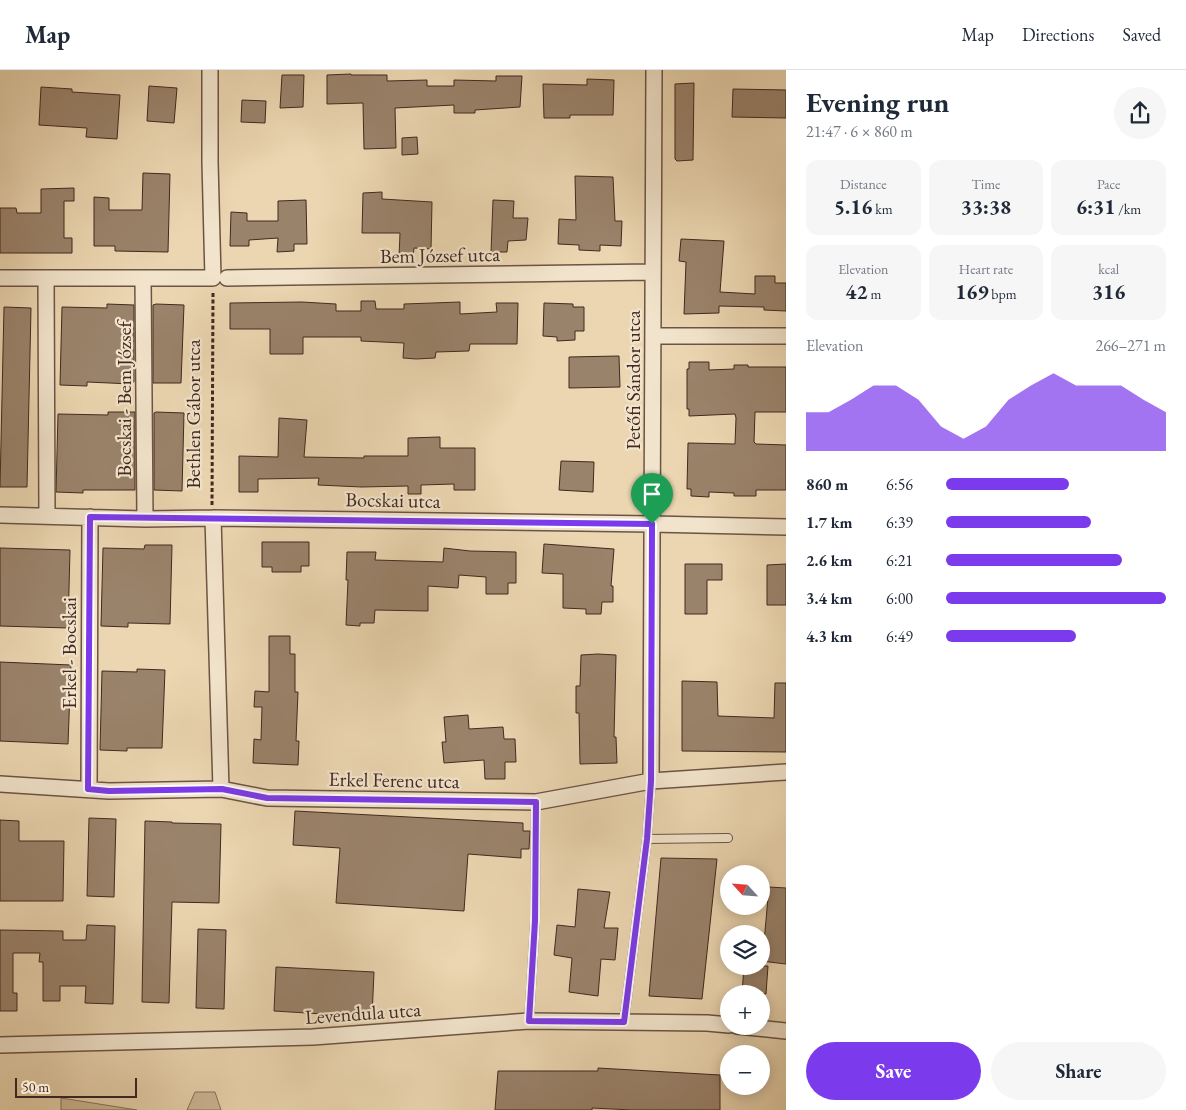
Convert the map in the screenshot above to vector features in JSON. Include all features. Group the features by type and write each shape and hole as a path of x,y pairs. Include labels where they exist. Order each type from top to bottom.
{"street":[{"path":"210,70 210,162 220,278"},
{"name":"Petőfi Sándor utca","path":"651,781 654,70"},
{"name":"Bem József utca","path":"0,278 220,278 653,272"},
{"path":"46,278 47,516"},
{"name":"Bocskai - Bem József","path":"143,278 145,519"},
{"path":"653,336 786,336"},
{"name":"Bocskai utca","path":"0,515 145,519 212,518 786,527"},
{"name":"Erkel - Bocskai","path":"88,789 90,517"},
{"path":"212,518 222,789"},
{"name":"Erkel Ferenc utca","path":"0,784 109,791 222,789 267,798 536,802 651,781 786,772"},
{"name":"Levendula utca","path":"0,1045 313,1037 529,1021 720,1025"},
{"path":"770,1029 786,1031"}],"lane":[{"path":"624,1022 647,839 651,781"},
{"path":"529,1021 535,921 536,802"},
{"path":"647,839 728,838"}],"path":[{"name":"Bethlen Gábor utca","path":"212,518 220,278"}],"shaded area":[{"path":"195,1092 215,1092 221,1110 187,1110"},
{"path":"61,1098 137,1110 61,1110"}],"building":[{"path":"282,75 304,75 303,107 280,108"},
{"path":"327,75 387,75 387,81 427,80 427,86 454,86 454,80 496,81 496,76 522,76 520,107 475,110 475,113 454,113 454,105 395,108 396,148 364,149 363,103 327,104"},
{"path":"587,79 614,80 613,115 570,115 570,118 544,118 543,84 587,85"},
{"path":"694,83 693,160 677,161 675,159 675,84"},
{"path":"149,86 177,88 174,123 147,121"},
{"path":"41,87 72,89 72,92 120,95 117,139 86,137 87,128 39,125"},
{"path":"733,89 786,90 786,118 732,117"},
{"path":"242,100 266,101 265,123 241,122"},
{"path":"417,137 418,154 402,155 402,138"},
{"path":"143,173 170,174 168,252 115,251 115,246 94,246 94,197 109,198 109,210 142,210"},
{"path":"575,176 613,177 615,221 622,221 621,246 600,245 600,251 579,250 579,245 558,244 559,219 576,220"},
{"path":"74,188 74,201 64,201 64,238 72,238 72,253 0,253 0,208 16,208 17,213 41,213 41,189"},
{"path":"382,192 382,199 432,202 431,249 414,248 413,258 399,257 400,233 362,233 363,193"},
{"path":"306,200 307,244 294,244 294,251 277,252 278,238 249,240 249,246 230,246 231,212 247,213 247,221 278,221 278,201"},
{"path":"493,200 514,201 513,218 528,218 526,240 508,241 507,252 491,252"},
{"path":"681,239 724,241 720,292 755,294 755,276 775,276 775,283 786,283 786,311 764,310 764,307 719,306 719,313 684,314 686,262 679,261"},
{"path":"361,301 375,301 376,309 404,309 404,304 460,302 460,314 497,312 496,303 518,303 517,344 470,344 469,351 436,352 435,358 416,359 403,358 404,343 361,341 361,337 303,337 303,354 270,354 270,329 230,329 230,303 302,302 336,304 336,311 361,311"},
{"path":"544,303 573,304 573,307 584,307 584,331 575,331 575,340 557,341 557,337 543,336"},
{"path":"107,304 134,305 134,382 132,384 87,382 87,386 60,385 62,307 107,308"},
{"path":"153,305 184,305 181,383 153,383"},
{"path":"4,307 31,308 27,487 0,487"},
{"path":"619,356 620,387 569,388 569,357"},
{"path":"689,362 709,362 709,370 734,369 734,365 786,367 786,412 755,412 754,442 756,444 786,445 786,490 756,490 756,496 734,496 734,493 709,492 709,497 691,496 691,489 687,489 688,443 735,444 736,418 735,414 689,416 689,409 687,409 687,369 689,369"},
{"path":"108,412 135,412 135,490 83,490 83,493 56,492 58,414 108,415"},
{"path":"154,413 184,413 182,491 154,490"},
{"path":"279,418 307,420 304,457 364,458 364,456 408,456 408,438 440,437 440,448 475,448 475,490 454,490 454,484 421,485 421,494 408,494 408,486 362,487 318,485 319,478 258,479 258,492 239,492 239,456 278,457"},
{"path":"561,461 594,462 593,492 559,490"},
{"path":"262,542 309,542 309,566 301,566 301,572 272,572 272,567 262,567"},
{"path":"544,544 614,549 611,586 613,586 613,602 602,602 601,614 586,614 586,609 563,608 563,574 542,573"},
{"path":"145,545 172,545 170,624 128,623 128,627 101,626 103,548 144,549"},
{"path":"0,548 70,550 68,628 0,626"},
{"path":"444,548 470,551 516,552 516,583 508,583 508,594 486,594 486,577 459,575 458,588 428,586 428,611 375,610 374,623 360,623 360,626 346,625 347,552 376,552 375,560 443,562"},
{"path":"685,564 722,564 722,580 707,580 707,614 685,614"},
{"path":"786,564 786,605 767,605 767,565"},
{"path":"269,636 290,636 290,654 295,654 295,692 298,692 296,741 299,741 298,765 253,763 254,739 261,740 262,707 254,707 255,691 269,692"},
{"path":"581,655 616,655 614,737 616,737 617,763 580,764 579,713 576,713 576,686 580,686"},
{"path":"0,662 71,665 68,744 0,741"},
{"path":"137,669 165,670 162,748 127,748 127,751 100,750 102,671 137,672"},
{"path":"682,681 717,682 718,716 774,718 775,683 786,683 786,752 682,751"},
{"path":"468,715 469,729 503,727 504,739 515,739 516,762 505,762 505,779 485,779 484,760 444,763 442,742 446,742 444,717"},
{"path":"295,811 523,823 523,831 530,831 529,849 521,849 521,858 468,854 464,911 336,903 340,848 293,845"},
{"path":"89,818 116,819 114,897 87,896"},
{"path":"0,820 19,821 19,841 64,841 63,901 0,901"},
{"path":"145,821 221,824 219,903 172,902 169,1003 142,1002"},
{"path":"661,858 717,859 702,999 649,996"},
{"path":"770,887 786,888 786,964 770,962 770,925 766,925 766,915 770,915"},
{"path":"578,889 610,892 604,928 618,928 615,960 601,959 598,996 569,992 572,958 554,955 557,925 575,927"},
{"path":"87,925 115,926 113,1004 85,1003 86,986 60,986 60,1001 43,1001 43,962 39,962 40,953 13,953 13,993 17,993 17,1011 0,1011 0,930 63,931 63,940 86,940"},
{"path":"198,929 226,930 224,1009 196,1008"},
{"path":"276,967 374,972 372,1017 274,1011"},
{"path":"743,975 767,975 767,985 743,985"},
{"path":"598,1068 720,1075 720,1110 592,1108 592,1110 495,1110 498,1071 598,1071"}],"route":[{"path":"90,517 652,524 651,781 647,839 624,1022 529,1021 535,921 536,802 267,798 222,789 109,791 88,789 90,517"}]}
